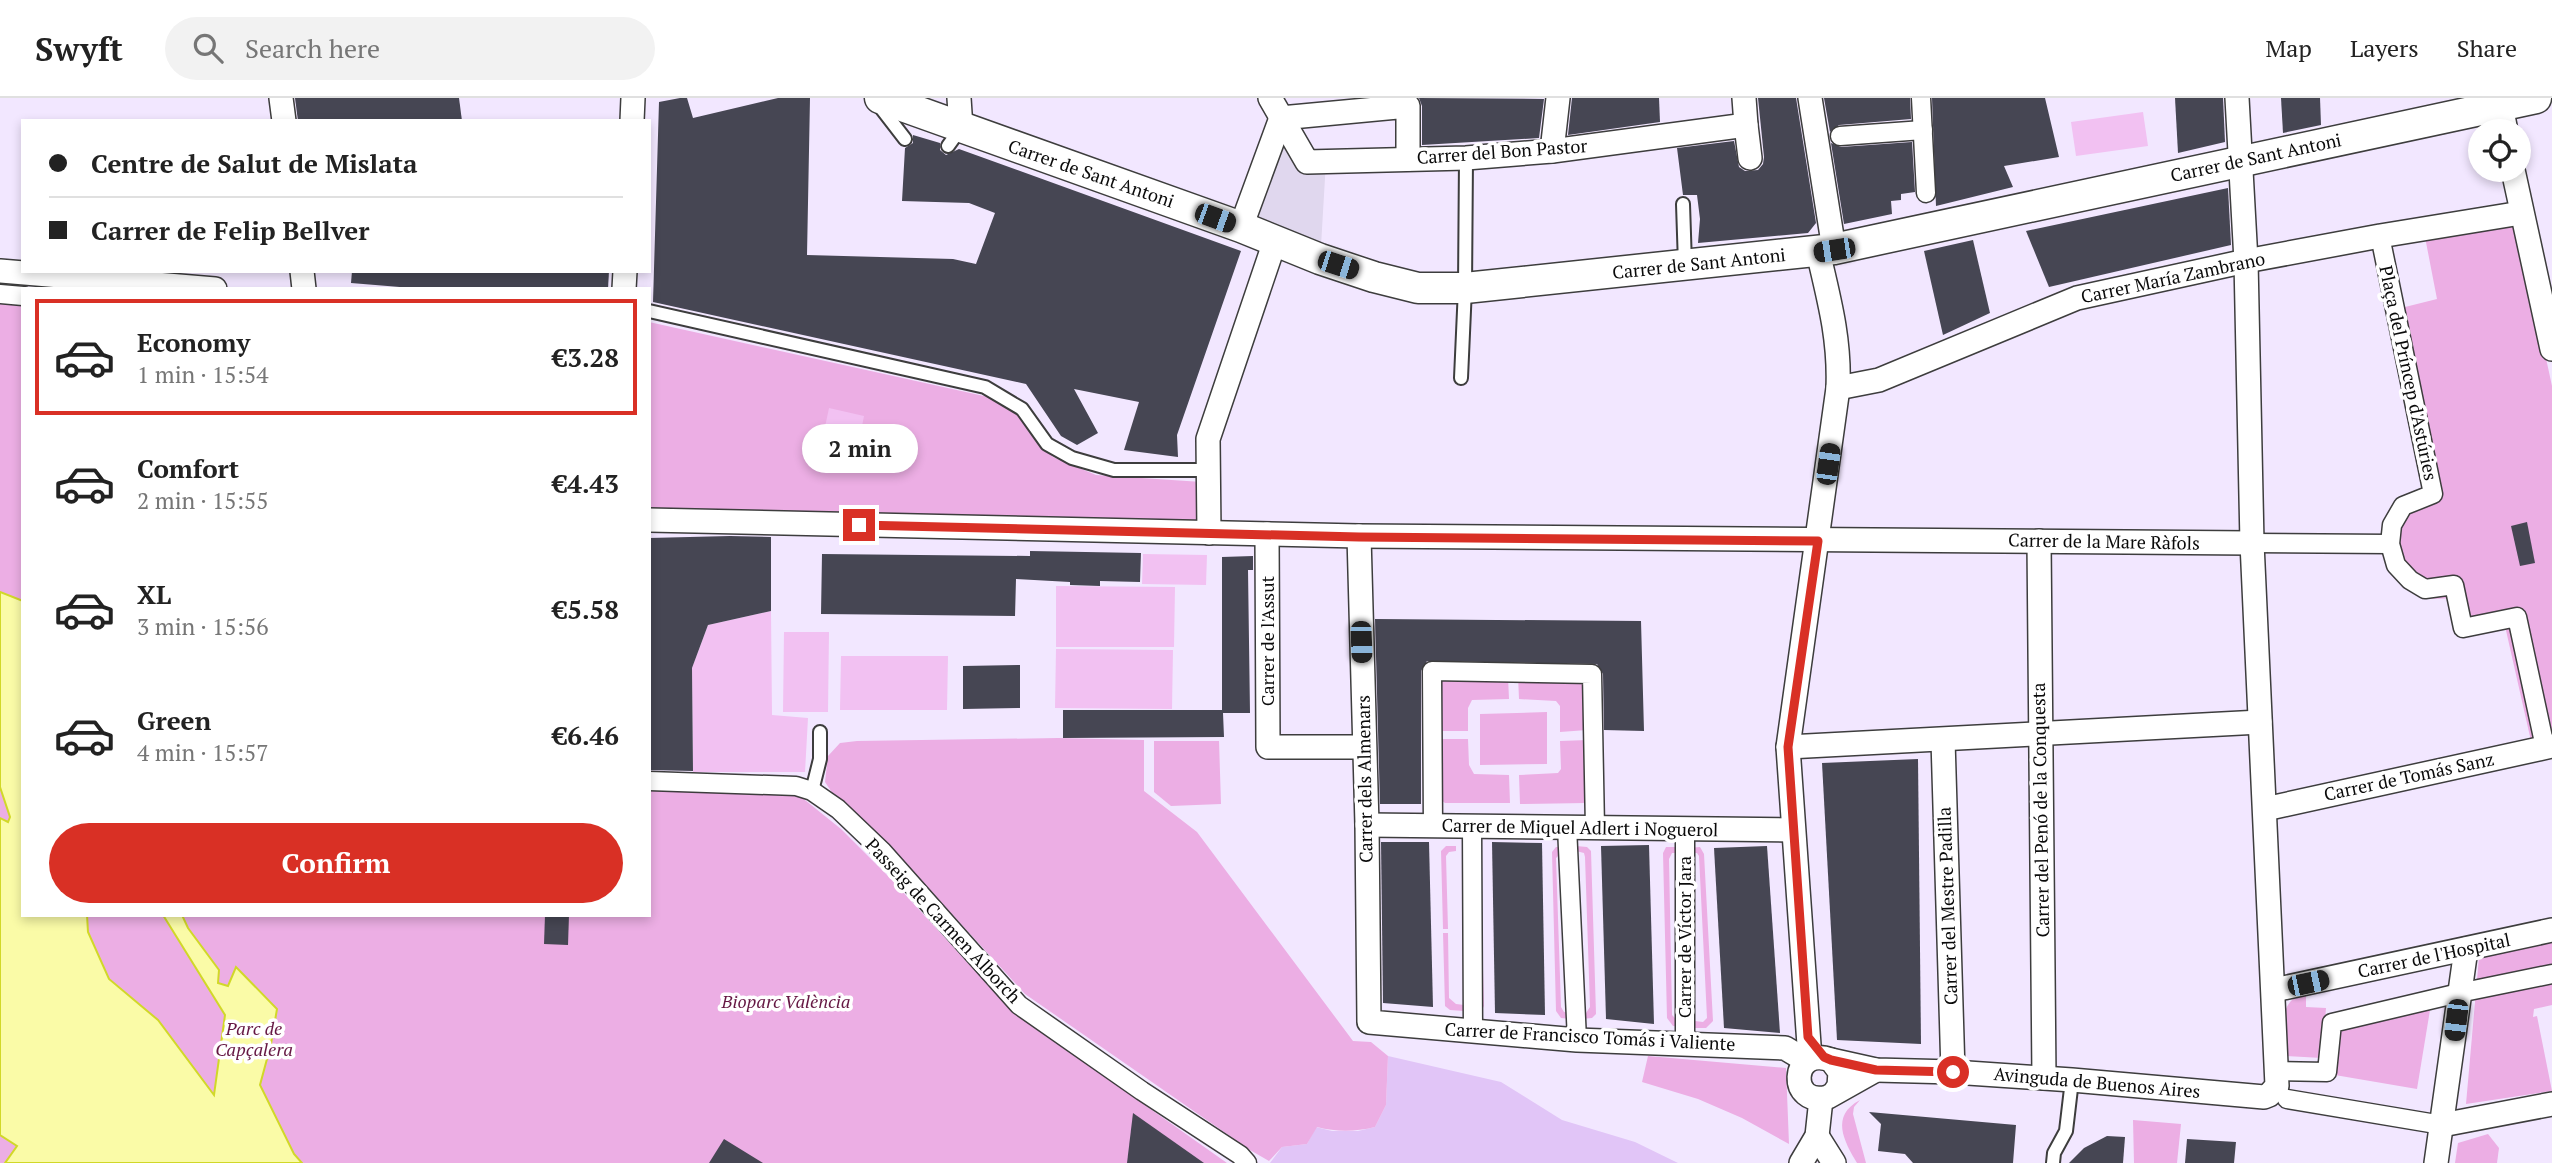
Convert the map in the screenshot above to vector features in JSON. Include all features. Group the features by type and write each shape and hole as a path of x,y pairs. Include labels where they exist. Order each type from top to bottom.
{"street":[{"path":"281,98 284,119"},
{"path":"632,119 633,98"},
{"name":"Carrer de Sant Antoni","path":"880,98 954,137 1241,227 1342,267 1418,288 1465,288 1826,251 2241,161 2468,125"},
{"path":"954,137 959,98"},
{"path":"1552,151 1558,98"},
{"path":"1744,98 1750,158"},
{"path":"1801,1163 1817,1136 1828,1095 1839,1086 1840,1072 1816,1055 1793,830 1788,747 1839,388 1839,356 1810,98"},
{"path":"1921,98 1926,193"},
{"path":"2237,98 2246,261 2252,543 2274,990 2275,1090 2327,1072 2332,1023 2552,974"},
{"name":"Carrer de Sant Antoni","path":"2504,119 2536,98"},
{"path":"1241,227 1276,108 1378,103 1408,106 1408,159"},
{"name":"Carrer del Bon Pastor","path":"1276,108 1307,162 1466,158 1552,151 1746,125"},
{"path":"1839,136 1923,130"},
{"path":"2515,182 2521,213 2543,262 2552,349"},
{"name":"Carrer María Zambrano","path":"1839,388 1879,380 2077,298 2246,261 2521,213"},
{"name":"Plaça del Príncep d'Astúries","path":"2380,236 2433,494 2403,506 2392,525 2390,544"},
{"path":"1209,533 1208,439 1275,241"},
{"path":"0,271 21,273"},
{"path":"24,273 191,287"},
{"path":"0,293 21,296"},
{"name":"Carrer de la Mare Ràfols","path":"651,520 1359,537 2390,544"},
{"name":"Carrer de l'Assut","path":"1267,534 1268,747 1364,747"},
{"name":"Carrer dels Almenars","path":"1359,537 1369,1022"},
{"name":"Carrer del Penó de la Conquesta","path":"2039,541 2044,1078"},
{"path":"2390,544 2396,565 2410,580 2425,589 2454,585 2463,628 2517,617 2549,747"},
{"path":"1433,826 1432,671 1592,674 1595,828"},
{"path":"1788,747 2260,722"},
{"name":"Carrer del Mestre Padilla","path":"1943,740 1953,1072"},
{"name":"Carrer de Tomás Sanz","path":"2265,809 2549,747"},
{"name":"Passeig de Carmen Alborch","path":"651,781 796,786 812,791 838,810 881,851 1019,1005 1240,1155 1247,1163"},
{"name":"Carrer de Miquel Adlert i Noguerol","path":"1367,825 1793,830"},
{"path":"1472,826 1473,1032"},
{"path":"1567,827 1577,1040"},
{"name":"Carrer de Víctor Jara","path":"1685,829 1685,1045"},
{"name":"Carrer de l'Hospital","path":"2274,990 2552,930"},
{"path":"2436,1163 2466,949"},
{"name":"Carrer de Francisco Tomás i Valiente","path":"1369,1022 1577,1040 1784,1048 1816,1055"},
{"path":"1816,1055 1800,1070 1800,1084 1807,1095 1828,1095"},
{"name":"Avinguda de Buenos Aires","path":"1816,1055 1876,1070 2275,1090 2442,1125"},
{"name":"Avinguda de Buenos Aires","path":"1828,1095 1876,1070"},
{"path":"2442,1125 2552,1104"},
{"path":"1817,1136 1834,1163"}],"lane":[{"path":"874,98 905,139"},
{"path":"1461,378 1466,158"},
{"path":"1683,205 1685,265"},
{"path":"651,311 985,387 1022,409 1047,444 1072,458 1114,470 1208,470"},
{"path":"812,791 820,759 820,732"},
{"path":"2053,1163 2054,1153 2066,1131 2072,1080"}],"shaded area":[{"path":"2143,112 2148,146 2076,156 2071,122"},
{"path":"1281,118 1307,162 1326,161 1321,246 1244,217"},
{"path":"829,408 864,416 853,472 817,465"},
{"path":"1143,554 1207,555 1206,585 1142,584"},
{"path":"1056,586 1175,587 1174,647 1056,647"},
{"path":"0,592 21,600 21,917 87,917 88,932 109,979 158,1020 214,1095 225,1015 164,917 183,917 219,970 218,983 228,986 236,967 277,1009 260,1085 294,1154 302,1163 5,1163 17,1146 0,1135 0,818 8,822 10,817 0,787"},
{"path":"771,611 772,715 808,718 805,772 693,772 692,668 708,625"},
{"path":"784,632 829,632 828,712 783,712"},
{"path":"1056,649 1173,650 1172,709 1055,708"},
{"path":"841,656 948,656 947,710 840,710"},
{"path":"1388,1056 1501,1082 1562,1120 1635,1142 1678,1163 1270,1163 1282,1147 1307,1144 1316,1127 1332,1131 1358,1131 1375,1127 1386,1105"}],"green space":[{"path":"2517,224 2552,386 2552,736 2531,741 2505,626 2460,634 2451,598 2432,599 2407,589 2396,567 2388,522 2428,492 2389,311 2437,299 2425,237"},
{"path":"0,299 21,301 21,917 651,917 651,790 800,796 841,829 890,878 1013,1012 1227,1163 0,1163"},
{"path":"651,322 1002,400 1016,410 1053,457 1096,475 1202,482 1201,522 651,514"},
{"path":"1439,675 1508,677 1509,699 1472,700 1468,708 1468,731 1438,731"},
{"path":"1518,676 1587,678 1587,730 1560,732 1560,706 1556,701 1519,699"},
{"path":"1547,712 1547,764 1480,765 1480,714"},
{"path":"1058,738 1144,740 1144,791 1197,832 1353,1041 1371,1042 1388,1056 1386,1105 1375,1127 1346,1131 1317,1127 1307,1144 1282,1147 1269,1161 1250,1150 1025,994 884,840 837,800 825,782 828,756 840,743"},
{"path":"1440,739 1468,739 1469,765 1474,774 1509,775 1510,803 1445,803 1441,800"},
{"path":"1588,740 1586,803 1520,804 1519,775 1558,773 1561,769 1560,741"},
{"path":"1154,741 1219,741 1221,804 1171,806 1154,792"},
{"path":"1446,846 1456,846 1456,851 1449,852 1446,856 1448,929 1443,929 1441,851"},
{"path":"1576,846 1587,847 1591,851 1596,1014 1592,1018 1581,1019 1581,1014 1586,1013 1590,1007 1585,857 1584,853 1576,851"},
{"path":"1556,847 1567,847 1556,858 1561,1007 1564,1012 1571,1013 1571,1019 1561,1018 1556,1011 1552,852"},
{"path":"1666,847 1679,847 1678,853 1672,853 1669,859 1672,1015 1684,1027 1673,1026 1667,1018 1663,853"},
{"path":"1700,847 1704,854 1713,1021 1706,1028 1695,1028 1695,1021 1703,1022 1707,1018 1699,856 1697,853 1688,853 1688,848"},
{"path":"1443,933 1448,933 1449,998 1456,1004 1473,1006 1478,935 1482,934 1484,1006 1478,1012 1450,1010 1445,1006"},
{"path":"2552,942 2552,1005 2534,1009 2533,1017 2537,1016 2552,1091 2466,1104 2479,957"},
{"path":"2306,989 2306,1007 2326,1008 2322,1058 2285,1056 2285,1010 2296,996"},
{"path":"2430,1010 2417,1089 2329,1074 2336,1028"},
{"path":"1648,1056 1786,1068 1789,1144 1742,1118 1698,1099 1642,1082"},
{"path":"1860,1100 1854,1107 1853,1114 1866,1163 1857,1163 1842,1129 1845,1113"},
{"path":"2133,1120 2181,1124 2177,1163 2134,1163"},
{"path":"2488,1134 2499,1148 2497,1163 2455,1163 2458,1143"}],"building":[{"path":"295,98 459,98 462,119 298,119"},
{"path":"687,98 693,118 778,98 810,98 807,255 953,259 976,264 995,213 969,203 902,201 905,148 913,143 913,135 940,143 940,150 946,155 959,149 1241,251 1177,435 1178,457 1124,450 1139,402 1074,389 1098,433 1077,445 1061,436 1026,384 653,302 659,102"},
{"path":"1419,98 1544,99 1539,138 1422,145 1422,106"},
{"path":"1572,98 1659,98 1660,122 1568,135"},
{"path":"1758,98 1796,98 1816,223 1808,233 1698,243 1700,219 1697,195 1683,195 1677,148 1734,141 1739,167 1745,171 1758,170 1764,157"},
{"path":"1824,98 1910,98 1911,119 1839,125 1830,132"},
{"path":"1932,98 2045,98 2059,157 2004,166 2013,187 1936,206"},
{"path":"2175,98 2223,98 2225,142 2178,153"},
{"path":"2281,98 2320,98 2321,125 2283,133"},
{"path":"1912,142 1915,192 1901,194 1901,200 1891,201 1892,214 1844,224 1831,143 1841,147"},
{"path":"2228,188 2231,245 2049,287 2026,231"},
{"path":"1973,240 1990,313 1943,335 1924,251"},
{"path":"352,273 609,273 608,287 400,287 351,283"},
{"path":"2527,522 2535,563 2520,566 2511,526"},
{"path":"771,537 771,611 708,625 692,668 693,771 651,770 651,538"},
{"path":"1030,551 1141,553 1140,582 1100,581 1100,586 1016,579 1015,616 821,614 822,554 1030,556"},
{"path":"1253,556 1253,570 1248,570 1250,713 1223,713 1224,737 1063,738 1063,710 1222,710 1222,557"},
{"path":"1375,619 1641,621 1644,731 1604,730 1603,674 1597,664 1427,661 1421,671 1421,804 1380,804"},
{"path":"1020,665 1020,708 963,709 963,666"},
{"path":"1918,759 1921,1044 1837,1040 1822,763"},
{"path":"1381,842 1429,842 1433,1007 1383,1003"},
{"path":"1492,842 1542,843 1545,1015 1495,1013"},
{"path":"1649,845 1654,1024 1606,1019 1601,846"},
{"path":"1767,846 1780,1033 1724,1028 1714,848"},
{"path":"545,917 569,917 568,945 544,944"},
{"path":"1869,1112 2016,1125 2013,1163 1913,1163 1905,1154 1878,1151 1881,1124"},
{"path":"1133,1113 1204,1163 1127,1163"},
{"path":"2107,1136 2125,1137 2123,1163 2069,1163 2084,1148"},
{"path":"724,1139 763,1163 709,1163"},
{"path":"2187,1139 2236,1142 2234,1163 2185,1163"}],"route":[{"path":"859,525 1359,537 1818,541 1788,747 1808,1037 1824,1057 1831,1060 1876,1070 1953,1072"}],"park label":[{"name":"Bioparc València","path":"786,1002"},
{"name":"Parc de Capçalera","path":"254,1039"}]}
